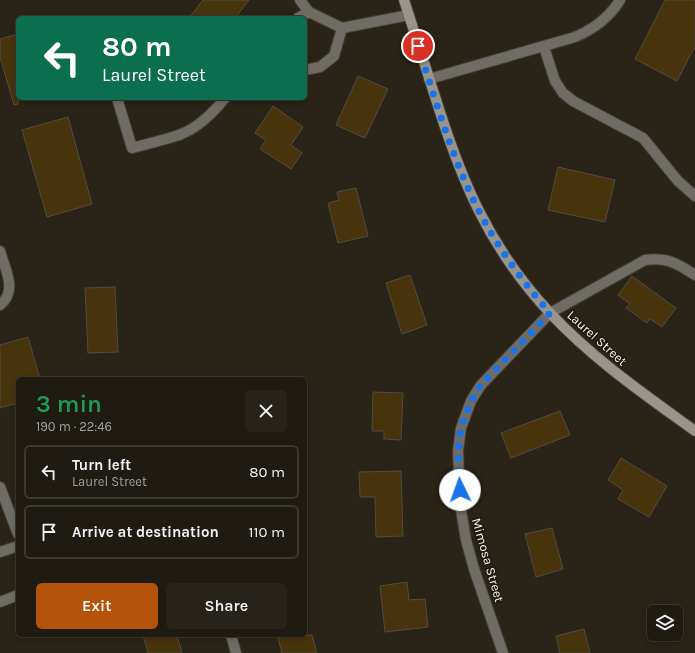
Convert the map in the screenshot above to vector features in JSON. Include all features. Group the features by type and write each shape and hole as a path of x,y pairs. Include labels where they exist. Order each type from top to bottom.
{"street":[{"path":"300,0 309,12 342,28 409,15"},
{"name":"Laurel Street","path":"404,0 457,160 479,212 504,255 534,295 550,313 595,356 628,383 695,431"},
{"path":"429,79 544,47 592,30 611,13 620,0"},
{"path":"302,16 309,12"},
{"path":"307,69 320,66 334,56 342,28"},
{"path":"544,47 555,81 562,93 573,101 643,138 678,181 695,196"},
{"path":"118,100 132,148 180,134 196,125 209,115 223,100"},
{"path":"0,251 10,286 8,296 0,305"},
{"name":"Mimosa Street","path":"503,653 474,569 466,540 460,504 458,451 461,428 471,401 481,385 550,313 645,260 658,258 669,260 695,275"},
{"path":"0,487 16,529"},
{"path":"0,552 16,547"},
{"path":"0,602 16,596"},
{"path":"232,637 236,653"}],"building":[{"path":"203,0 249,0 237,16 191,16"},
{"path":"665,0 695,0 695,46 677,81 635,59"},
{"path":"16,35 16,100 18,100 18,104 14,105 0,57 0,39"},
{"path":"358,76 388,89 365,138 336,125"},
{"path":"273,106 303,127 291,145 302,153 291,169 260,149 266,140 255,133"},
{"path":"68,117 92,204 47,217 22,130"},
{"path":"558,167 615,180 605,222 548,210"},
{"path":"356,188 368,236 338,243 328,203 339,200 337,192"},
{"path":"410,275 427,325 402,334 386,283"},
{"path":"632,276 676,308 662,327 650,319 647,323 626,308 630,304 618,295"},
{"path":"115,287 118,352 88,353 85,288"},
{"path":"28,337 39,377 16,377 16,404 0,408 0,345"},
{"path":"373,392 403,393 401,440 384,439 384,431 372,431"},
{"path":"560,411 570,435 511,458 501,433"},
{"path":"621,458 667,486 649,517 618,499 623,490 608,480"},
{"path":"401,471 403,536 376,537 375,497 360,497 359,472"},
{"path":"552,528 563,569 536,577 525,534"},
{"path":"407,582 409,600 425,599 428,627 385,632 380,586"},
{"path":"584,629 590,653 560,653 556,636"},
{"path":"307,635 312,635 317,653 282,653 278,637 307,637"},
{"path":"144,637 178,637 182,653 148,653"}],"route":[{"path":"418,46 464,180 479,212 504,255 534,295 550,313 481,385 471,401 461,428 458,451 460,490"}]}
